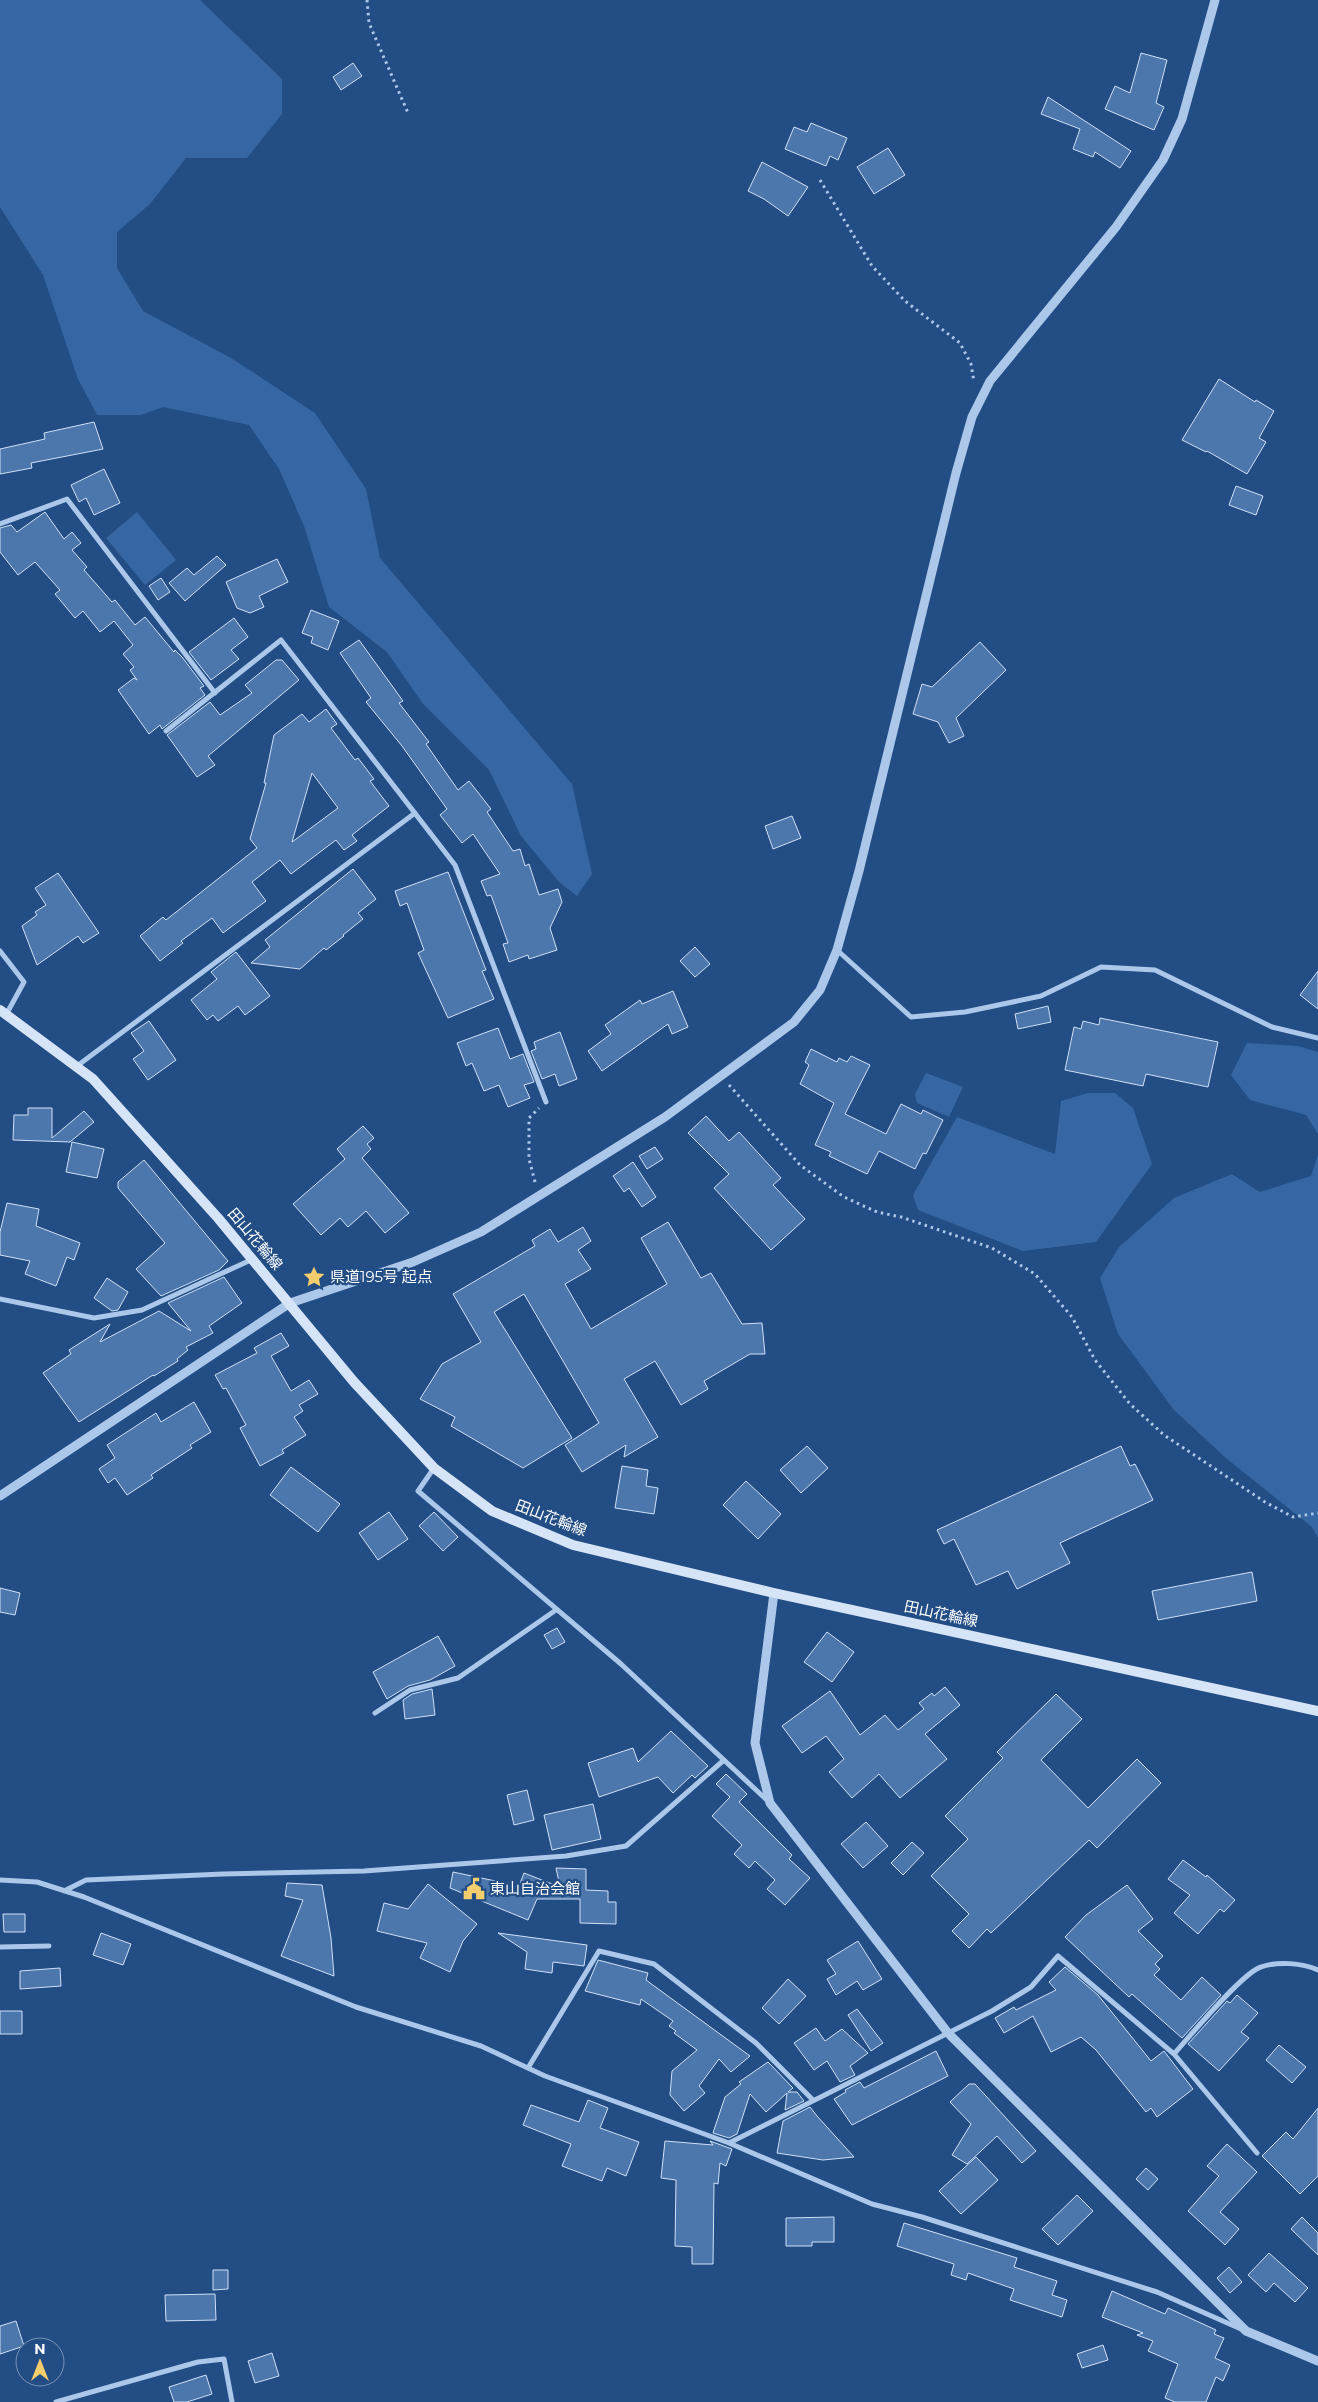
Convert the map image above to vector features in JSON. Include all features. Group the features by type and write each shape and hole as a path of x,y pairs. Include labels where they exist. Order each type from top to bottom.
{"main road":[{"name":"田山花輪線","path":"4,1011 93,1079 253,1259 354,1382 434,1468 492,1511 573,1545 774,1593 1318,1711"}],"street":[{"path":"0,1496 290,1303 413,1262 481,1232 665,1117 794,1022 820,990 837,950 862,861 956,473 978,405 990,381 1116,227 1163,160 1182,119 1215,0"},
{"path":"0,524 67,499 215,693"},
{"path":"166,731 281,640 455,865 546,1102"},
{"path":"77,1067 415,813"},
{"path":"0,950 24,982 4,1011"},
{"path":"837,950 911,1017 965,1012 1040,996 1100,967 1155,970 1272,1027 1318,1038"},
{"path":"0,1299 94,1318 142,1310 253,1259"},
{"path":"434,1468 418,1491 621,1664 770,1803 948,2034 1246,2332"},
{"path":"770,1803 755,1743 774,1593"},
{"path":"375,1713 410,1690 458,1678 556,1610"},
{"path":"64,1891 86,1880 223,1874 364,1871 566,1856 626,1846 724,1760"},
{"path":"0,1880 37,1882 64,1891 135,1917 356,2007 481,2046 528,2068 729,2143 872,2204 922,2217 1157,2292 1246,2332 1316,2359"},
{"path":"0,1947 49,1946"},
{"path":"528,2068 599,1951 654,1964 756,2043 814,2100"},
{"path":"729,2143 992,2011 1031,1987 1058,1956 1174,2054 1257,2153"},
{"path":"1174,2054 1239,1984 1260,1967 1299,1965 1318,1970"},
{"path":"56,2402 198,2362 224,2359 232,2402"}],"path":[{"path":"367,0 369,23 408,113"},
{"path":"820,180 872,266 905,301 960,343 970,364 978,405"},
{"path":"721,1075 800,1165 844,1196 876,1212 901,1217 992,1248 1035,1274 1072,1317 1095,1360 1130,1404 1164,1435 1265,1502 1293,1517 1318,1513"},
{"path":"538,1195 529,1159 529,1118 546,1102"}],"shaded area":[{"path":"0,0 200,0 282,79 282,114 247,158 186,158 150,204 117,232 117,268 143,311 231,358 315,413 366,489 380,558 572,784 592,874 577,896 560,883 521,836 489,770 423,704 387,652 329,607 304,526 279,469 249,425 163,407 141,415 97,415 78,379 43,275 0,207"},
{"path":"137,512 176,560 145,585 106,538"},
{"path":"1247,1043 1298,1046 1318,1052 1318,1134 1306,1115 1250,1100 1231,1075"},
{"path":"926,1073 963,1087 949,1117 917,1103 915,1094"},
{"path":"1088,1093 1115,1093 1133,1108 1152,1164 1096,1242 1023,1251 918,1210 913,1195 957,1117 1055,1154 1061,1101"},
{"path":"1318,1155 1318,1538 1312,1527 1227,1459 1174,1410 1118,1334 1100,1278 1119,1247 1174,1198 1232,1174 1260,1192 1311,1176"}],"building":[{"path":"1141,53 1167,60 1156,103 1164,107 1154,130 1105,109 1115,86 1130,93"},
{"path":"353,63 362,76 341,90 333,77"},
{"path":"1048,97 1131,151 1120,168 1095,152 1093,157 1073,149 1080,129 1041,114"},
{"path":"811,123 847,138 838,160 830,156 826,166 785,149 794,127 807,132"},
{"path":"888,148 905,175 874,194 857,167"},
{"path":"762,162 808,187 788,216 764,199 748,191"},
{"path":"1219,379 1255,402 1256,400 1274,411 1259,438 1266,442 1247,474 1207,451 1182,440"},
{"path":"94,422 103,449 31,463 32,468 0,474 0,449 45,439 44,433"},
{"path":"104,469 120,503 94,515 86,498 79,502 71,485"},
{"path":"1236,486 1263,496 1256,515 1229,505"},
{"path":"45,512 64,539 72,532 81,543 72,550 87,567 84,570 112,602 115,600 135,625 145,617 174,652 175,650 182,657 204,686 200,688 205,695 162,729 160,725 149,734 118,690 134,678 137,680 130,670 134,667 123,654 133,645 114,621 100,632 83,611 75,618 55,594 60,590 35,562 18,575 0,552 0,528 11,525 17,532"},
{"path":"217,556 226,565 185,601 169,583 187,568 194,575"},
{"path":"277,559 288,582 259,596 264,607 250,613 237,608 226,582"},
{"path":"161,578 170,592 158,600 149,586"},
{"path":"311,610 339,621 328,650 311,643 313,637 302,633"},
{"path":"234,618 248,637 231,650 239,659 211,680 189,652"},
{"path":"359,640 403,701 399,703 429,742 426,744 458,790 469,781 491,809 487,812 513,851 520,849 525,866 529,864 539,895 558,889 562,902 550,928 557,950 529,959 528,955 509,962 503,944 508,943 491,895 487,896 481,881 500,874 473,834 462,843 440,815 447,809 402,746 366,702 371,698 340,653"},
{"path":"980,642 1006,670 956,718 964,736 949,743 938,722 913,714 922,684 932,687"},
{"path":"276,660 282,660 299,680 208,756 215,765 197,777 167,735 210,702 220,715 252,693 245,685"},
{"path":"326,709 337,724 331,728 355,760 358,758 374,779 370,781 389,806 352,835 357,841 344,850 336,840 291,874 280,860 252,882 266,901 223,933 212,918 181,941 183,943 160,961 140,936 163,917 166,920 257,848 250,839 266,783 264,783 274,735 302,714 309,722","holes":["312,773 338,808 292,842"]},
{"path":"792,816 801,838 773,849 765,826"},
{"path":"353,869 376,899 358,913 363,919 326,950 324,948 300,969 251,963 270,947 265,940"},
{"path":"448,872 486,970 482,971 494,999 448,1018 418,953 424,950 407,903 400,906 395,891"},
{"path":"58,873 99,933 83,943 78,936 37,965 22,926 37,915 35,912 46,905 35,888"},
{"path":"695,947 710,964 695,977 680,961"},
{"path":"236,952 270,996 245,1015 238,1006 218,1021 213,1015 207,1020 191,1000 217,979 211,972"},
{"path":"1318,971 1318,1009 1300,995"},
{"path":"673,991 688,1027 672,1034 668,1024 602,1071 588,1051 611,1034 605,1025 640,1000 642,1004"},
{"path":"1048,1006 1051,1022 1018,1029 1015,1014"},
{"path":"1100,1018 1218,1042 1208,1087 1146,1074 1143,1086 1065,1070 1074,1027 1081,1029 1083,1021 1099,1025"},
{"path":"149,1021 176,1060 148,1080 133,1059 144,1051 131,1033"},
{"path":"498,1028 510,1059 523,1054 534,1082 524,1085 530,1098 508,1107 499,1085 484,1091 472,1063 466,1066 457,1043"},
{"path":"560,1032 577,1079 559,1086 555,1074 542,1079 531,1051 536,1049 534,1042"},
{"path":"811,1049 837,1062 839,1058 847,1062 851,1056 870,1065 845,1114 886,1134 901,1104 921,1114 923,1110 943,1120 926,1154 923,1153 915,1169 879,1151 867,1174 829,1156 831,1152 815,1145 834,1103 800,1084 809,1065 805,1062"},
{"path":"28,1108 52,1108 52,1138 84,1111 94,1122 70,1142 13,1140 14,1115 28,1115"},
{"path":"706,1116 729,1141 739,1132 781,1178 773,1185 805,1219 771,1250 714,1188 729,1174 688,1133"},
{"path":"363,1126 374,1138 367,1144 371,1149 362,1158 409,1213 385,1233 366,1211 348,1227 340,1218 321,1235 293,1204 345,1159 337,1149"},
{"path":"72,1142 104,1149 97,1178 66,1172"},
{"path":"655,1147 663,1159 647,1169 639,1156"},
{"path":"144,1160 228,1261 219,1270 161,1296 136,1269 165,1243 118,1188 118,1182"},
{"path":"633,1162 656,1197 642,1207 629,1188 624,1192 613,1176"},
{"path":"7,1203 39,1209 36,1226 80,1243 74,1260 67,1257 56,1286 25,1274 30,1261 0,1255 0,1232"},
{"path":"668,1222 701,1278 711,1273 742,1324 762,1323 765,1354 750,1354 704,1381 708,1389 681,1405 655,1361 624,1379 658,1437 624,1457 626,1445 582,1472 565,1445 599,1423 524,1294 494,1312 572,1438 523,1468 451,1426 455,1417 420,1399 442,1364 481,1342 453,1294 535,1246 532,1240 550,1229 558,1242 583,1227 591,1241 578,1250 591,1269 565,1284 591,1329 667,1284 641,1238"},
{"path":"224,1277 242,1303 209,1326 213,1333 186,1347 188,1350 177,1359 178,1361 79,1422 43,1373 71,1354 69,1350 110,1324 100,1342 159,1311 191,1331 168,1303"},
{"path":"107,1278 128,1292 118,1310 112,1311 94,1298"},
{"path":"281,1333 289,1346 271,1356 291,1391 309,1380 318,1394 299,1405 303,1411 294,1417 306,1435 282,1450 284,1453 260,1466 240,1428 246,1425 226,1388 223,1389 215,1375 257,1353 254,1348"},
{"path":"194,1402 211,1432 190,1445 192,1448 151,1475 153,1478 127,1495 115,1478 108,1483 99,1469 115,1458 107,1445 156,1413 161,1422"},
{"path":"807,1446 828,1468 801,1493 780,1470"},
{"path":"1121,1446 1130,1466 1135,1464 1153,1500 1060,1543 1070,1563 1017,1589 1008,1571 976,1585 954,1539 944,1544 937,1530"},
{"path":"622,1466 648,1470 646,1486 658,1488 654,1514 615,1508"},
{"path":"291,1467 340,1504 318,1532 270,1495"},
{"path":"746,1481 781,1514 758,1539 723,1505"},
{"path":"389,1512 408,1539 378,1560 359,1533"},
{"path":"434,1512 458,1537 443,1551 419,1526"},
{"path":"1252,1572 1257,1601 1158,1620 1152,1591"},
{"path":"0,1588 20,1593 15,1615 0,1612"},
{"path":"557,1628 565,1642 552,1649 544,1635"},
{"path":"827,1632 854,1652 832,1682 804,1662"},
{"path":"438,1636 455,1666 430,1680 408,1686 387,1699 373,1672"},
{"path":"945,1687 960,1705 925,1734 947,1759 900,1798 879,1774 852,1798 829,1772 844,1759 826,1736 802,1753 782,1726 830,1691 860,1735 885,1715 898,1730 924,1709 919,1703 932,1693 934,1696"},
{"path":"432,1689 435,1715 405,1719 403,1700 412,1694"},
{"path":"1056,1694 1082,1719 1041,1760 1088,1808 1137,1759 1161,1783 1097,1848 1089,1840 991,1933 987,1929 969,1948 952,1931 969,1914 931,1876 968,1839 945,1816 1003,1758 997,1752"},
{"path":"671,1731 708,1766 695,1778 692,1775 673,1793 658,1777 599,1797 588,1763 633,1748 638,1762"},
{"path":"726,1774 747,1794 739,1802 792,1855 789,1859 810,1878 785,1905 767,1889 775,1880 755,1861 749,1868 734,1854 742,1845 712,1816 730,1797 716,1784"},
{"path":"527,1790 534,1820 514,1825 507,1795"},
{"path":"593,1804 601,1839 552,1850 544,1815"},
{"path":"866,1822 888,1846 863,1868 841,1844"},
{"path":"912,1842 924,1853 903,1875 891,1863"},
{"path":"1183,1860 1206,1877 1207,1875 1235,1900 1224,1912 1220,1909 1198,1934 1174,1913 1190,1895 1168,1879"},
{"path":"556,1868 586,1869 586,1890 608,1891 608,1902 616,1902 616,1924 580,1923 580,1899 537,1899 528,1920 450,1888 453,1872 519,1886 524,1873 560,1887"},
{"path":"287,1883 322,1885 331,1938 334,1976 281,1956 303,1900 285,1896"},
{"path":"428,1884 477,1924 463,1941 450,1972 420,1958 427,1943 377,1931 384,1903 408,1909"},
{"path":"1127,1885 1153,1919 1138,1931 1163,1956 1155,1964 1160,1969 1154,1975 1181,2000 1202,1977 1221,1995 1182,2038 1132,1994 1129,1997 1065,1937 1086,1915"},
{"path":"3,1914 25,1914 25,1932 4,1932"},
{"path":"101,1933 131,1944 123,1965 93,1955"},
{"path":"498,1933 587,1945 584,1966 553,1962 552,1973 525,1969 527,1952"},
{"path":"858,1941 882,1979 863,1990 857,1981 836,1995 827,1979 836,1974 827,1960"},
{"path":"598,1960 648,1973 646,1980 750,2056 731,2072 719,2059 699,2086 705,2093 684,2111 670,2095 672,2071 697,2050 674,2033 676,2031 669,2026 673,2021 641,1999 640,2005 585,1991"},
{"path":"1065,1967 1098,1995 1151,2061 1164,2051 1193,2089 1157,2117 1151,2108 1146,2112 1096,2050 1081,2037 1051,2052 1033,2016 1004,2033 995,2018 1014,2007 1016,2010 1056,1990 1049,1982"},
{"path":"60,1968 61,1986 20,1989 20,1971"},
{"path":"788,1979 806,1996 779,2024 762,2008"},
{"path":"1237,1995 1258,2013 1241,2032 1249,2038 1219,2071 1188,2044 1227,2001 1230,2003"},
{"path":"857,2009 883,2043 871,2051 848,2015"},
{"path":"0,2011 22,2011 22,2034 0,2034"},
{"path":"816,2028 825,2041 842,2029 868,2053 850,2066 855,2075 840,2082 827,2061 814,2070 794,2043"},
{"path":"1279,2045 1306,2067 1292,2083 1266,2060"},
{"path":"936,2051 948,2076 852,2125 834,2099 846,2092 845,2090 860,2082 864,2088"},
{"path":"768,2062 793,2088 788,2092 797,2092 804,2101 785,2110 787,2093 766,2112 750,2094 737,2134 729,2138 713,2133 725,2097 741,2084 739,2082"},
{"path":"969,2084 975,2084 1036,2151 1022,2163 997,2136 967,2164 952,2155 971,2124 950,2102"},
{"path":"588,2100 608,2108 600,2128 639,2142 626,2176 607,2168 602,2181 562,2166 571,2144 523,2125 531,2105 579,2122"},
{"path":"810,2107 854,2157 823,2160 777,2153 783,2121"},
{"path":"1318,2108 1318,2176 1300,2194 1262,2156 1286,2132 1293,2139"},
{"path":"665,2141 713,2145 710,2141 732,2149 726,2166 720,2163 718,2184 714,2183 713,2264 692,2264 692,2247 675,2246 676,2180 661,2178"},
{"path":"1227,2144 1257,2172 1220,2212 1239,2229 1225,2245 1188,2211 1219,2176 1207,2166"},
{"path":"976,2157 998,2180 961,2214 939,2191"},
{"path":"1146,2168 1158,2179 1148,2190 1136,2179"},
{"path":"1077,2195 1093,2211 1058,2245 1042,2229"},
{"path":"834,2217 834,2242 812,2242 812,2246 786,2246 786,2218"},
{"path":"1302,2217 1318,2233 1318,2255 1291,2229"},
{"path":"904,2223 1017,2258 1014,2267 1057,2281 1052,2295 1067,2300 1062,2317 1010,2300 1014,2289 968,2273 966,2280 951,2275 954,2264 897,2246"},
{"path":"1269,2253 1308,2288 1295,2302 1274,2283 1266,2292 1248,2275"},
{"path":"1229,2267 1242,2282 1230,2293 1217,2278"},
{"path":"213,2270 228,2270 228,2289 213,2290"},
{"path":"1112,2291 1165,2314 1168,2308 1216,2330 1214,2334 1224,2338 1215,2358 1230,2365 1223,2381 1216,2377 1206,2402 1175,2402 1165,2398 1178,2364 1148,2351 1153,2341 1137,2335 1143,2333 1102,2317"},
{"path":"215,2294 216,2320 166,2321 165,2295"},
{"path":"16,2321 21,2337 15,2337 15,2349 0,2354 0,2326"},
{"path":"1103,2345 1108,2360 1082,2368 1077,2354"},
{"path":"272,2353 279,2376 255,2383 248,2361"},
{"path":"206,2375 212,2394 187,2402 174,2402 169,2387"}],"place":[{"name":"県道195号 起点","path":"314,1277"},
{"name":"東山自治会館","path":"474,1889"}]}
